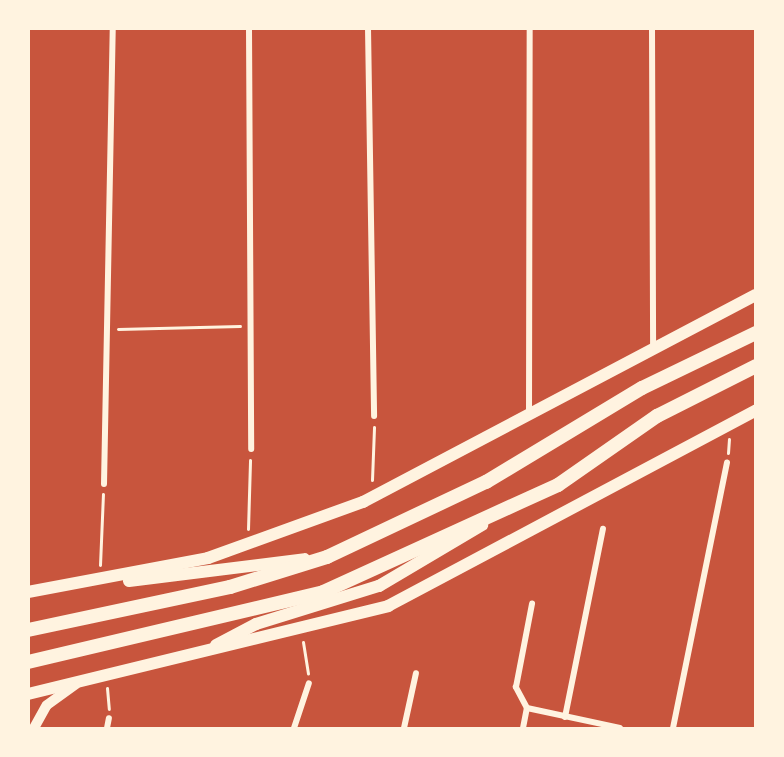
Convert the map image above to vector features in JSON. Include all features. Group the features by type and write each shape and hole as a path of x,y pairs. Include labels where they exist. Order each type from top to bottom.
{"main road":[{"path":"30,591 99,582 208,558 372,497 529,417 653,346 756,295"},
{"path":"28,630 230,587 327,556 486,482 642,388 756,333"},
{"path":"28,662 323,592 558,485 657,416 756,366"},
{"path":"28,694 388,606 756,410"},
{"path":"199,654 256,624 379,586 511,507"},
{"path":"99,582 170,580 327,556"}],"street":[{"path":"104,484 112,28"},
{"path":"249,28 250,449"},
{"path":"368,28 374,416"},
{"path":"529,417 530,28"},
{"path":"652,28 653,346"},
{"path":"673,729 727,462"},
{"path":"565,717 603,529"},
{"path":"523,729 527,708 516,687 532,604"},
{"path":"404,729 416,673"},
{"path":"34,729 47,705 80,681"},
{"path":"294,729 309,683"},
{"path":"527,708 620,729"},
{"path":"107,729 109,718"}],"path":[{"path":"107,329 250,326"},
{"path":"372,497 374,416"},
{"path":"248,543 250,449"},
{"path":"99,582 104,484"},
{"path":"301,628 309,683"},
{"path":"106,675 109,718"}]}
